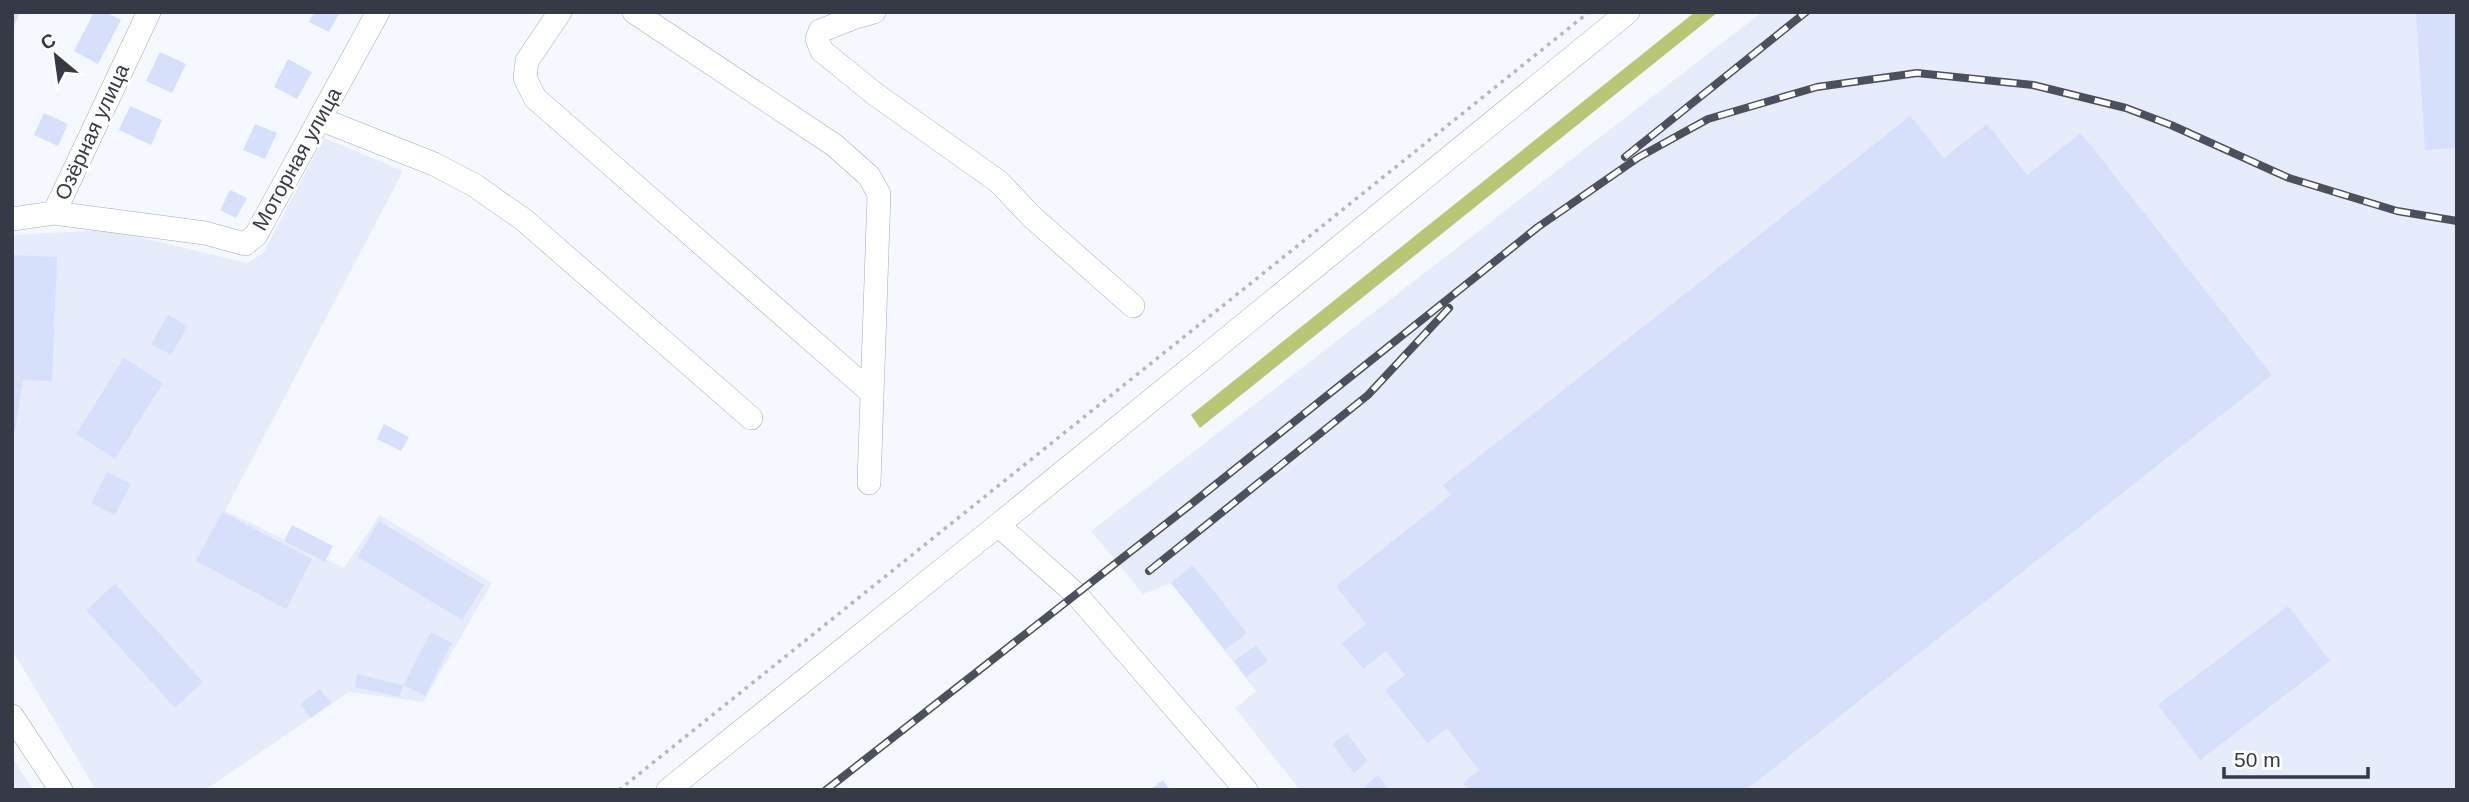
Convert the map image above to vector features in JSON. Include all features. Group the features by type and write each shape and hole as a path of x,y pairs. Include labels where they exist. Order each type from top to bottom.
{"street":[{"name":"Озёрная улица","path":"12,219 54,213 149,12"},
{"name":"Моторная улица","path":"54,213 205,233 245,244 256,235 378,12"},
{"path":"560,12 527,61 525,78 535,98 872,393"},
{"path":"634,12 834,145 869,176 879,194 869,483"},
{"path":"874,12 820,31 817,39 822,51 875,94 999,182 1032,217 1133,306"},
{"path":"667,790 998,525 1628,12"},
{"path":"320,119 434,164 474,185 524,220 751,418"},
{"path":"998,525 1076,594 1246,790"},
{"path":"12,716 61,790"}],"path":[{"path":"619,790 1589,12"}],"shaded area":[{"path":"1762,12 2457,12 2457,790 1300,790 1235,708 1256,691 1171,583 1143,594 1091,531"},
{"path":"324,138 403,171 225,511 344,568 380,515 492,583 423,702 349,692 205,790 96,790 12,650 12,235 109,230 247,263 263,253"},
{"path":"12,757 33,790 12,790"}],"green space":[{"path":"1695,12 1718,12 1200,428 1191,415"}],"building":[{"path":"12,12 20,12 12,31"},
{"path":"94,12 106,12 121,20 98,64 74,51"},
{"path":"314,12 340,12 329,32 309,22"},
{"path":"2416,12 2457,12 2457,148 2425,150"},
{"path":"160,52 186,64 172,93 146,81"},
{"path":"288,59 312,72 297,99 274,87"},
{"path":"130,106 162,120 151,145 119,130"},
{"path":"44,113 68,124 58,146 34,135"},
{"path":"1910,116 1944,158 1987,124 2027,175 2081,133 2272,375 1746,790 1468,790 1463,783 1479,770 1447,728 1427,743 1385,690 1405,675 1386,651 1363,669 1342,643 1366,624 1336,586 1451,495 1443,485"},
{"path":"255,124 277,133 265,159 243,150"},
{"path":"230,190 247,198 236,218 220,210"},
{"path":"12,255 57,257 52,381 23,380 14,437"},
{"path":"168,315 188,326 171,355 151,344"},
{"path":"124,358 163,383 115,459 76,434"},
{"path":"384,424 409,437 401,451 377,439"},
{"path":"107,472 131,484 115,515 91,503"},
{"path":"222,512 312,559 286,609 196,561"},
{"path":"379,521 484,585 462,620 358,557"},
{"path":"292,525 333,546 325,562 284,541"},
{"path":"1193,565 1247,633 1225,650 1171,583"},
{"path":"115,584 203,682 175,708 86,610"},
{"path":"2288,606 2330,661 2200,760 2158,705"},
{"path":"431,632 452,643 425,696 403,685"},
{"path":"1256,645 1268,661 1246,677 1234,661"},
{"path":"357,674 403,685 400,697 355,687"},
{"path":"320,689 331,703 311,718 300,704"},
{"path":"1347,733 1368,761 1354,773 1332,744"},
{"path":"1378,775 1389,790 1363,788"},
{"path":"1163,780 1170,790 1150,790"}],"railway":[{"path":"1625,157 1806,12"},
{"path":"826,790 1190,505 1538,227 1639,157 1708,119 1817,87 1917,73 2033,85 2126,108 2171,125 2289,178 2397,211 2457,221"},
{"path":"1149,571 1368,395 1449,308"}]}
